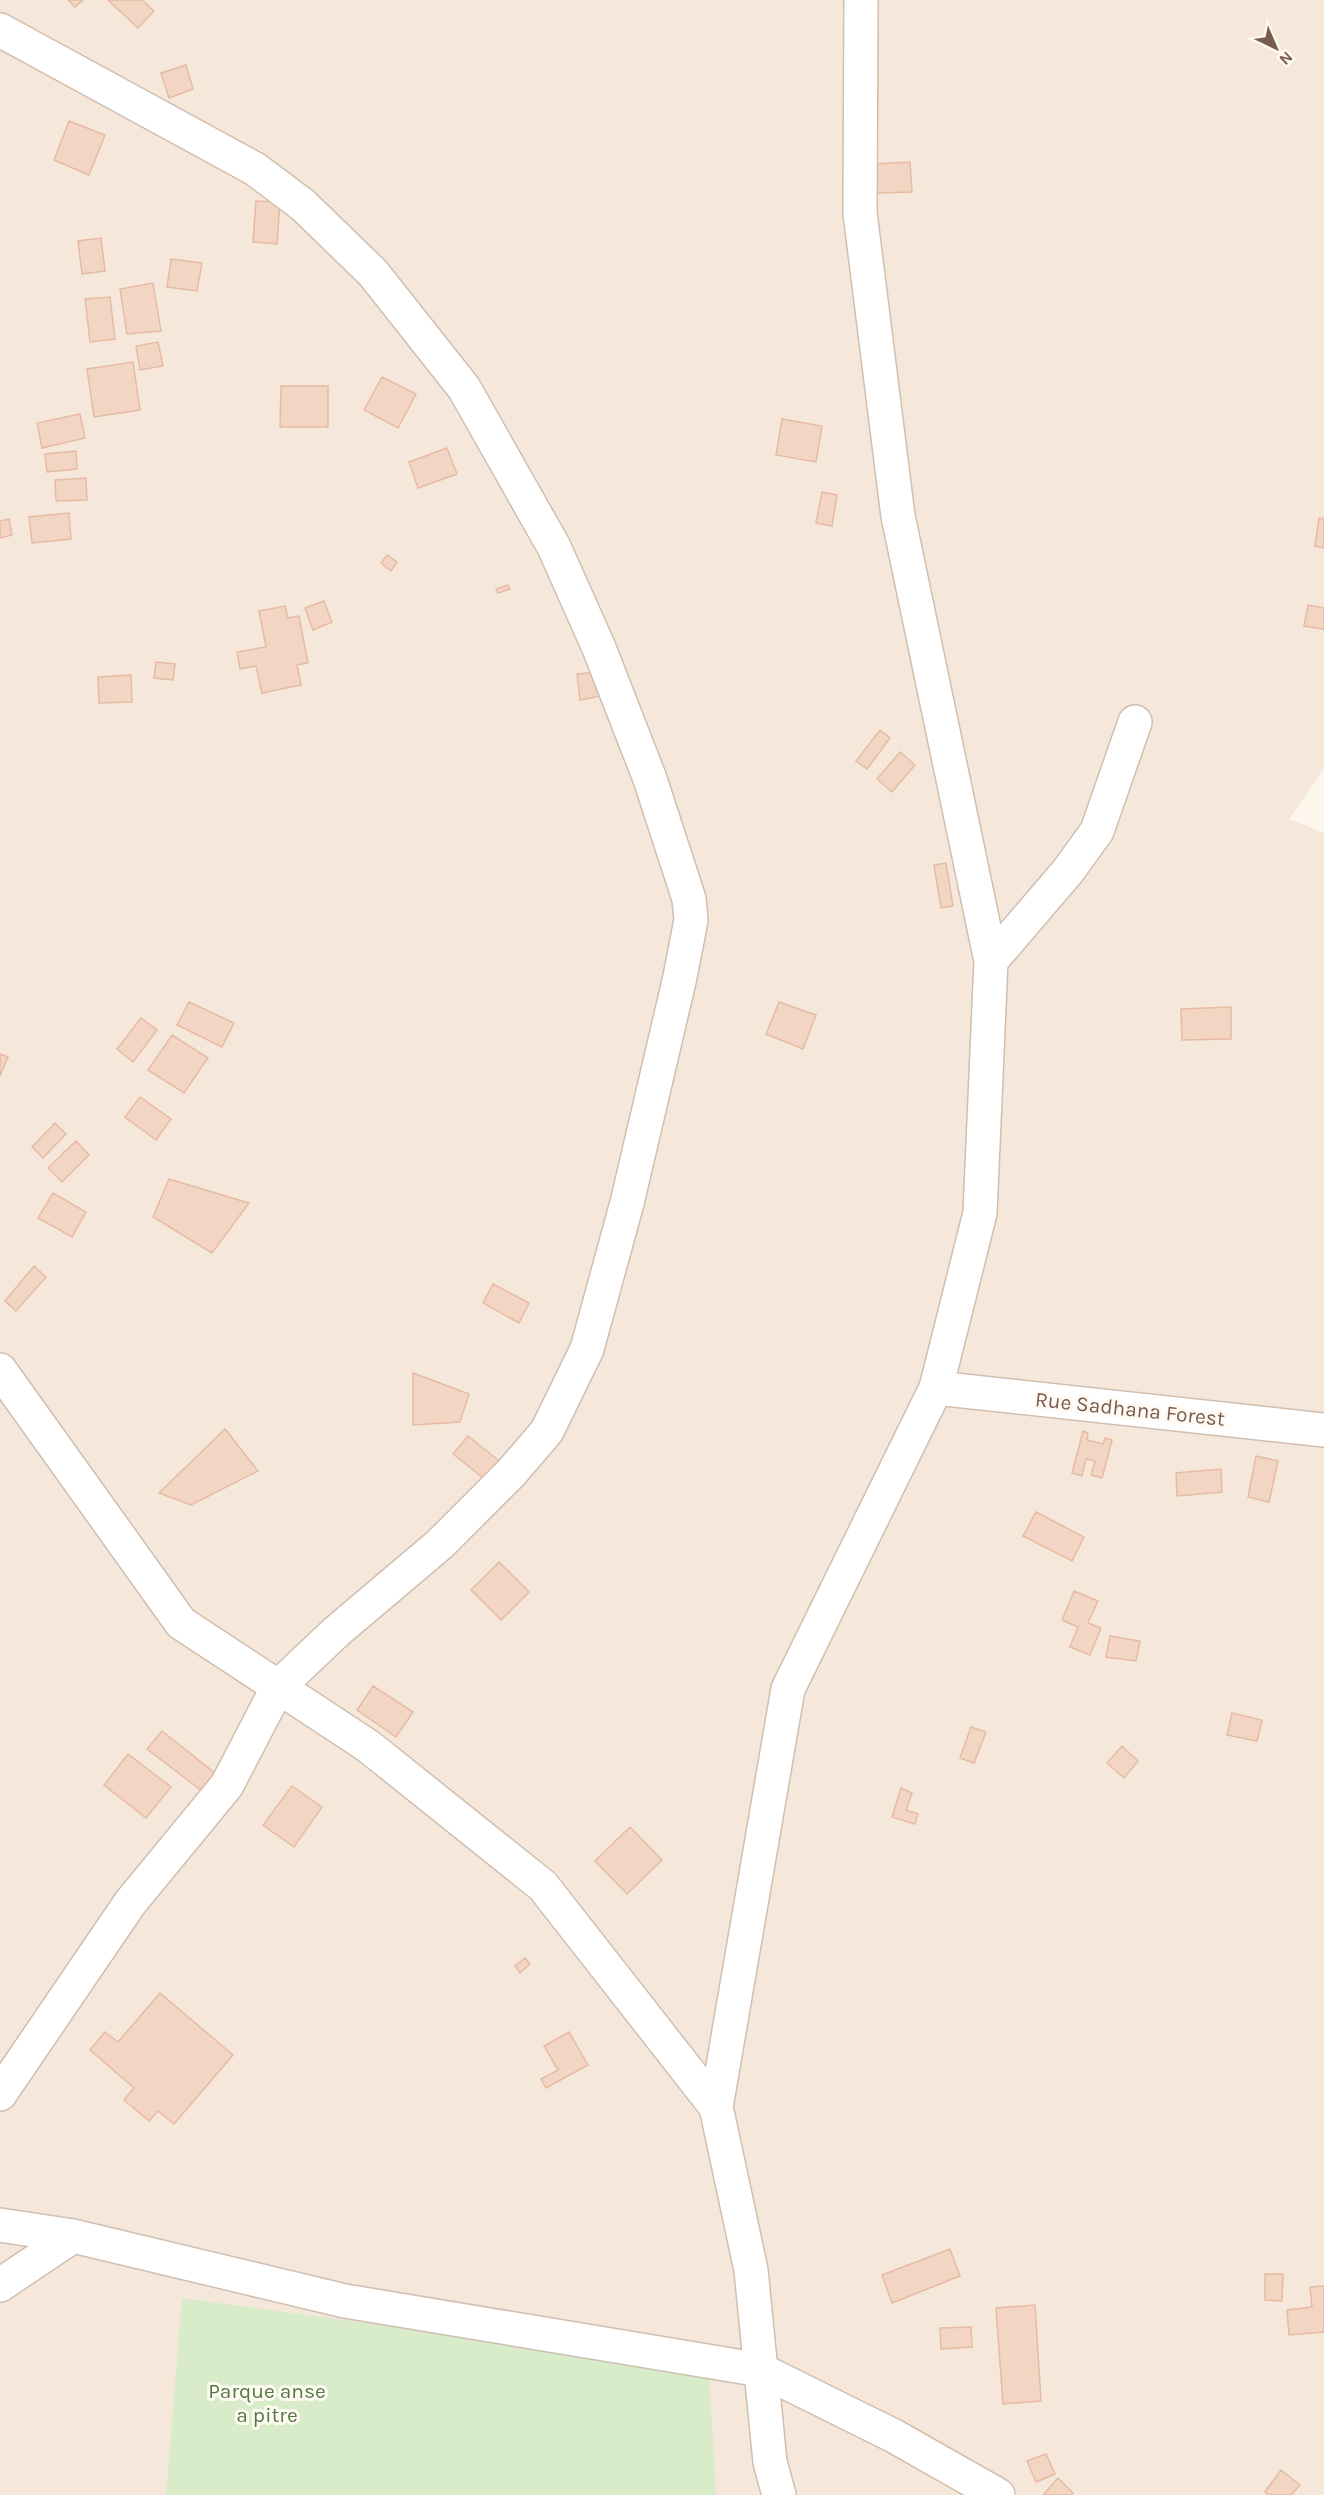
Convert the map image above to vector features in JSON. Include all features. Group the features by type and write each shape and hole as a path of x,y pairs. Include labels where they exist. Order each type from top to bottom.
{"street":[{"path":"779,2495 770,2462 751,2270 716,2107 788,1689 936,1388 980,1212 991,961 898,516 860,213 861,0"},
{"path":"0,30 255,169 303,205 373,273 464,388 554,547 599,648 650,779 688,899 691,920 680,977 627,1203 587,1349 547,1431 511,1473 440,1544 336,1632 278,1687 227,1785 130,1903 0,2094"},
{"path":"991,961 1068,871 1097,831 1135,722"},
{"path":"0,1370 181,1623 368,1746 543,1886 716,2107"},
{"name":"Rue Sadhana Forest","path":"936,1388 1324,1430"},
{"path":"0,2225 74,2236 345,2301 761,2370 894,2436 998,2495"},
{"path":"0,2285 74,2236"}],"shaded area":[{"path":"0,0 1324,0 1324,769 1289,819 1324,833 1324,2495 0,2495"}],"green space":[{"name":"Parque anse a pitre","path":"182,2298 709,2370 716,2495 166,2495"}],"building":[{"path":"68,0 83,0 75,7"},
{"path":"108,0 142,0 154,11 138,28"},
{"path":"186,65 193,89 169,98 161,73"},
{"path":"69,121 105,135 89,175 54,160"},
{"path":"910,162 912,192 876,193 874,164"},
{"path":"256,201 280,202 277,244 253,242"},
{"path":"101,238 105,271 82,274 78,241"},
{"path":"171,259 202,263 197,291 167,287"},
{"path":"153,283 161,331 127,334 120,289"},
{"path":"110,297 115,339 90,342 85,299"},
{"path":"158,342 163,366 140,370 136,346"},
{"path":"133,362 140,410 94,417 87,369"},
{"path":"382,377 416,394 398,428 364,410"},
{"path":"281,386 328,386 328,427 280,427"},
{"path":"80,414 85,438 42,448 37,423"},
{"path":"782,419 822,426 816,462 776,455"},
{"path":"447,448 457,474 418,488 409,462"},
{"path":"76,451 77,469 47,472 45,454"},
{"path":"86,478 87,500 56,501 55,480"},
{"path":"822,492 837,495 832,526 816,523"},
{"path":"69,513 71,539 32,543 29,517"},
{"path":"1319,518 1324,519 1324,548 1315,546"},
{"path":"9,519 12,535 0,538 0,521"},
{"path":"387,555 397,562 391,571 381,563"},
{"path":"508,585 510,589 498,593 496,589"},
{"path":"324,601 332,622 313,630 305,608"},
{"path":"1308,605 1324,608 1324,629 1304,626"},
{"path":"285,606 288,618 299,616 308,663 297,665 301,685 262,693 256,666 240,669 237,652 266,647 259,611"},
{"path":"156,662 175,664 173,680 154,678"},
{"path":"598,672 601,696 580,700 577,674"},
{"path":"131,675 132,702 99,703 98,677"},
{"path":"880,730 890,738 867,769 856,761"},
{"path":"900,752 915,765 892,792 877,779"},
{"path":"946,863 953,906 941,908 934,865"},
{"path":"189,1002 234,1023 222,1047 177,1025"},
{"path":"779,1002 816,1015 803,1049 766,1034"},
{"path":"1231,1007 1231,1039 1182,1040 1181,1009"},
{"path":"141,1018 157,1030 133,1062 117,1049"},
{"path":"172,1035 208,1058 184,1093 148,1070"},
{"path":"0,1054 8,1057 0,1076"},
{"path":"140,1097 171,1119 156,1140 125,1117"},
{"path":"55,1123 66,1134 43,1158 32,1147"},
{"path":"76,1141 89,1155 62,1182 48,1168"},
{"path":"169,1179 249,1203 212,1253 153,1217"},
{"path":"53,1193 86,1212 72,1237 38,1218"},
{"path":"34,1266 46,1277 16,1311 5,1301"},
{"path":"493,1284 529,1303 519,1323 483,1303"},
{"path":"413,1373 469,1394 460,1422 413,1425"},
{"path":"225,1429 258,1471 191,1505 159,1493"},
{"path":"1083,1431 1088,1433 1087,1440 1103,1444 1105,1438 1112,1440 1102,1478 1091,1475 1095,1461 1086,1459 1082,1476 1072,1473"},
{"path":"468,1436 507,1467 492,1485 453,1454"},
{"path":"1256,1456 1278,1461 1269,1502 1248,1497"},
{"path":"1221,1469 1222,1492 1177,1496 1176,1473"},
{"path":"1036,1512 1084,1537 1072,1561 1023,1536"},
{"path":"499,1562 529,1592 501,1620 471,1590"},
{"path":"1074,1591 1098,1601 1088,1623 1101,1628 1090,1655 1070,1647 1078,1627 1062,1620"},
{"path":"1110,1636 1140,1641 1136,1661 1106,1657"},
{"path":"373,1686 413,1712 396,1737 357,1710"},
{"path":"1232,1713 1262,1720 1257,1741 1227,1735"},
{"path":"971,1727 986,1732 974,1763 960,1758"},
{"path":"162,1731 225,1781 211,1798 147,1749"},
{"path":"1122,1746 1138,1761 1124,1778 1107,1763"},
{"path":"128,1754 171,1787 146,1818 104,1785"},
{"path":"292,1786 322,1807 294,1847 263,1825"},
{"path":"901,1788 912,1793 906,1810 918,1814 915,1824 892,1817"},
{"path":"630,1827 662,1860 627,1894 595,1861"},
{"path":"525,1958 530,1964 520,1973 515,1966"},
{"path":"160,1993 233,2055 174,2124 158,2111 149,2121 124,2100 134,2088 90,2050 105,2032 118,2042"},
{"path":"569,2032 588,2065 546,2088 541,2079 558,2070 544,2046"},
{"path":"950,2249 960,2276 892,2303 882,2275"},
{"path":"1265,2274 1283,2274 1282,2301 1265,2300"},
{"path":"1324,2286 1324,2332 1289,2335 1287,2310 1312,2307 1310,2287"},
{"path":"1035,2305 1041,2401 1003,2404 996,2308"},
{"path":"971,2327 972,2347 941,2349 940,2328"},
{"path":"1046,2454 1055,2474 1036,2482 1027,2461"},
{"path":"1281,2470 1300,2485 1291,2495 1268,2495 1265,2492"},
{"path":"1058,2478 1073,2493 1071,2495 1043,2495"}]}
